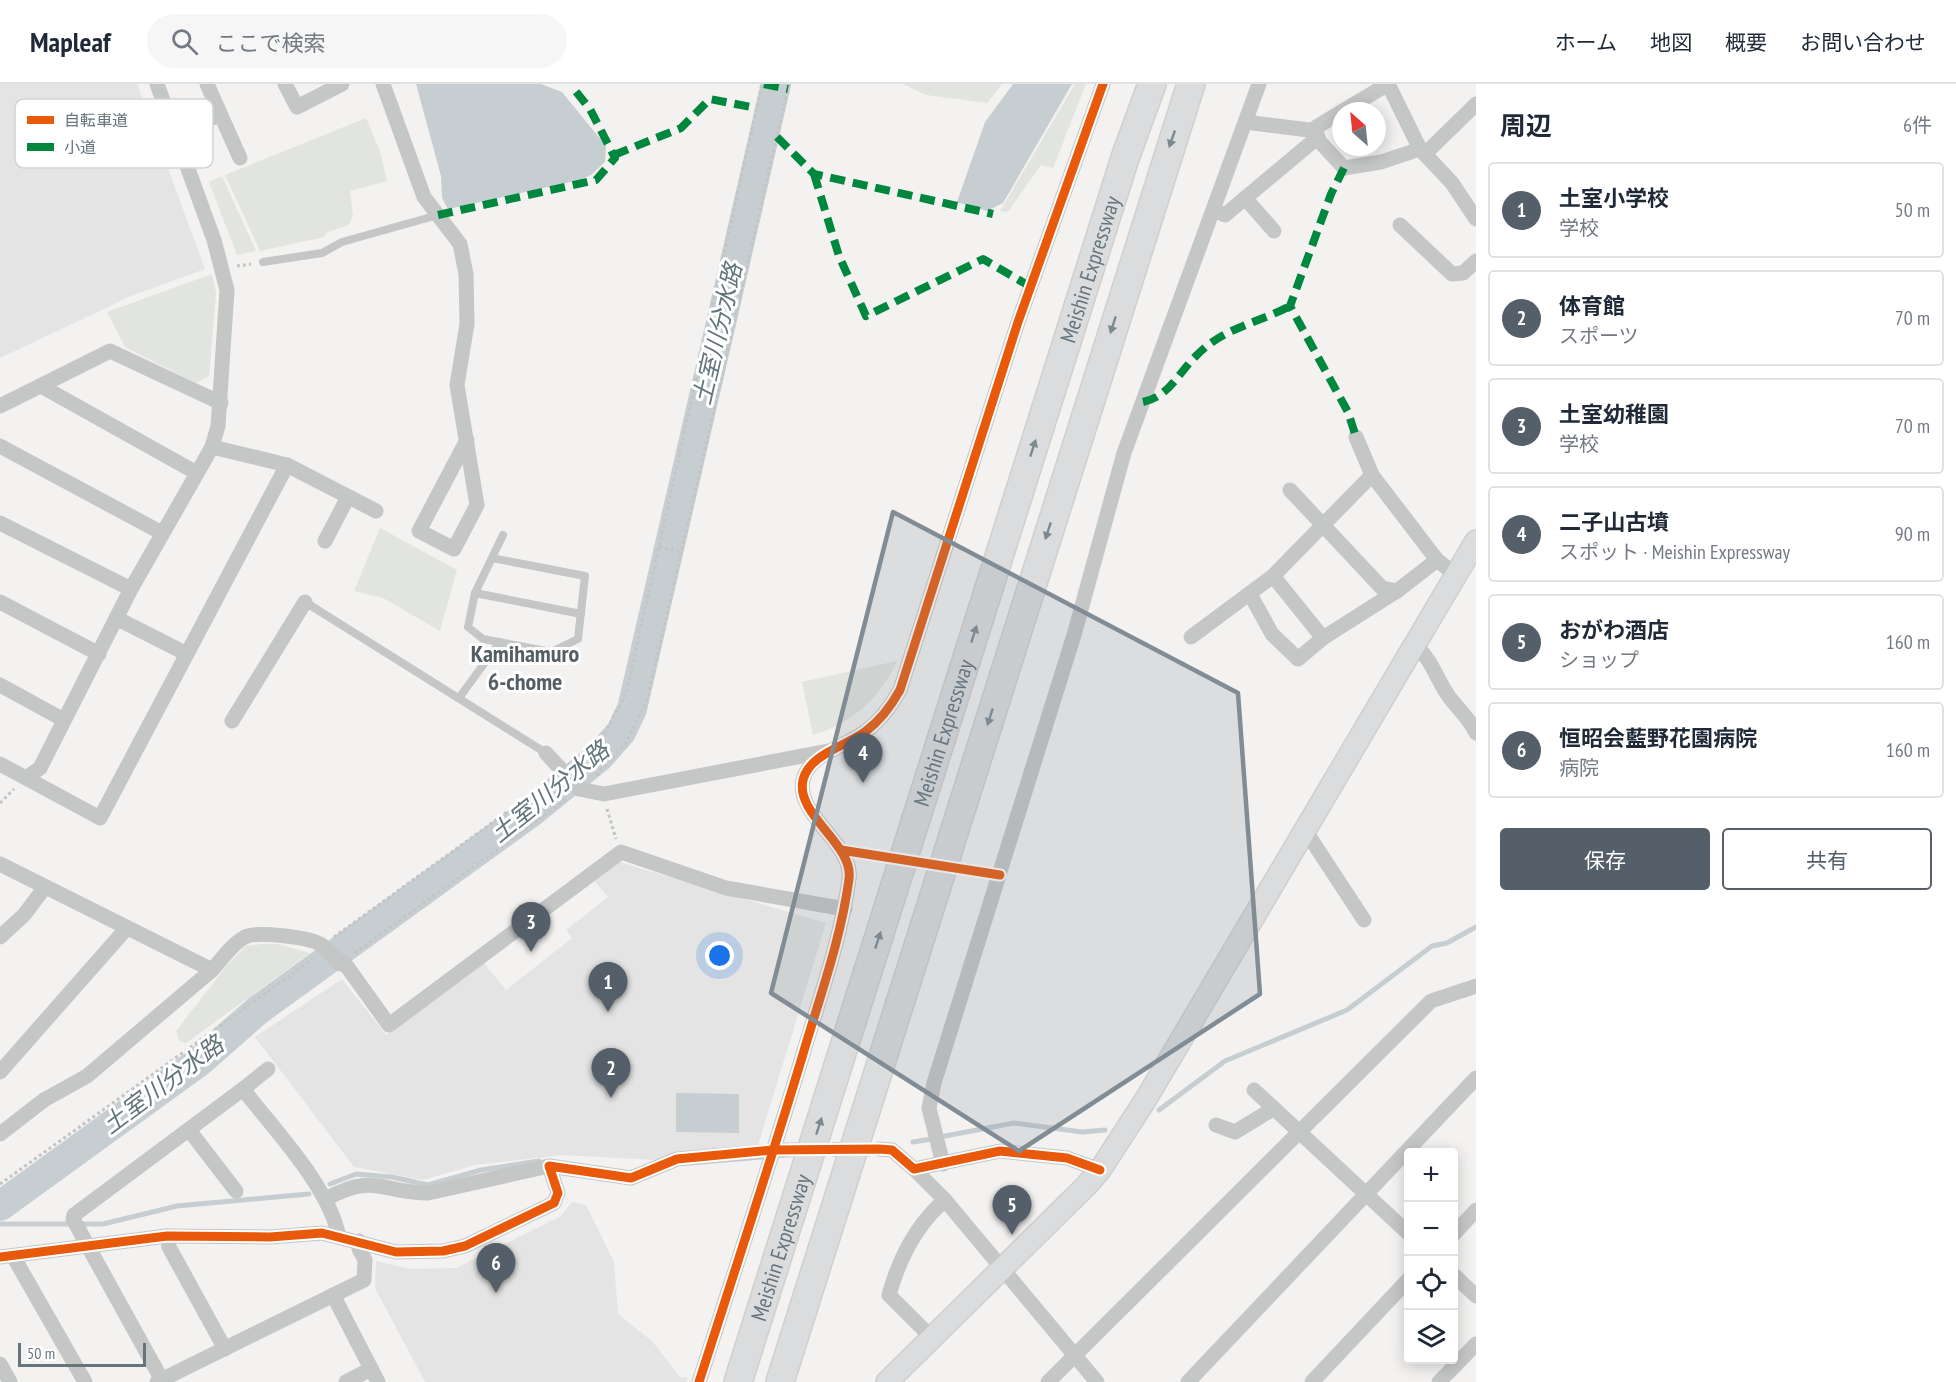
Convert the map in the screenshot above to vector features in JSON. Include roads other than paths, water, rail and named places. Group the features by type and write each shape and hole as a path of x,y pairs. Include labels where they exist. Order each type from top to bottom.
{"highway":[{"name":"Meishin Expressway","path":"738,1382 1125,158 1152,84"},
{"name":"Meishin Expressway","path":"780,1382 1191,84"}],"street":[{"path":"157,84 162,99"},
{"path":"207,84 240,158"},
{"path":"285,84 297,107 342,84"},
{"path":"383,84 424,197 460,244 466,274 467,324 457,385 461,418 467,440 477,505 454,549 419,531 467,440"},
{"path":"699,1382 779,1150 845,909 850,875 847,862 819,823 803,792 803,780 808,768 866,732 888,711 900,690 1018,322 1103,84"},
{"path":"942,1161 937,1132 929,1108 934,1083 1074,635 1124,453 1259,84"},
{"path":"1358,102 1388,84 1422,151 1452,183 1476,219"},
{"path":"1252,123 1309,130 1318,137 1344,168 1381,162 1422,151 1476,104"},
{"path":"213,118 220,115"},
{"path":"1318,137 1315,128 1332,118"},
{"path":"1214,210 1225,215 1318,137"},
{"path":"26,778 40,768 118,619 131,589 195,472 212,447 218,426 227,290 223,267 187,168"},
{"path":"1245,198 1274,231"},
{"path":"1400,225 1452,274 1463,273 1476,261"},
{"path":"0,406 110,351 221,403"},
{"path":"41,386 195,472"},
{"path":"1356,437 1372,475 1437,560 1456,575"},
{"path":"0,446 162,533"},
{"path":"212,447 287,465 376,511"},
{"path":"0,764 100,818 185,653 287,465"},
{"path":"1191,637 1273,576 1372,475"},
{"path":"1290,490 1382,588 1397,591"},
{"path":"325,541 348,497"},
{"path":"0,523 131,589"},
{"path":"887,1382 1100,1170 1146,1099 1416,646 1476,541"},
{"path":"1250,594 1272,634 1298,659 1323,638 1397,591 1437,560"},
{"path":"1273,576 1323,638"},
{"path":"0,602 99,654"},
{"path":"232,721 305,602"},
{"path":"118,619 185,653"},
{"path":"1416,646 1427,656 1450,698 1462,710 1476,733"},
{"path":"0,685 64,720"},
{"path":"546,753 579,789 604,795 834,750"},
{"path":"1305,830 1364,920"},
{"path":"0,1134 44,1100 87,1076 212,970 238,942 248,936 273,935 332,954 389,1025 621,852 726,888 845,909"},
{"path":"0,864 212,970"},
{"path":"0,937 24,915 45,887"},
{"path":"0,1072 126,929"},
{"path":"1048,1382 1297,1131 1431,1001 1476,986"},
{"path":"268,1069 74,1215 73,1219 160,1381 364,1280 365,1260 359,1249 359,1241"},
{"path":"1188,1382 1365,1192 1476,1078"},
{"path":"243,1089 326,1198 336,1221 339,1237"},
{"path":"1254,1090 1404,1229"},
{"path":"1216,1125 1235,1132 1273,1109"},
{"path":"189,1130 236,1191"},
{"path":"879,1149 892,1150 945,1200 1097,1382"},
{"path":"326,1198 345,1188 361,1184 394,1187 413,1193 428,1192 549,1166 631,1178 677,1159 779,1150"},
{"path":"914,1169 942,1161 1000,1151 1067,1158 1100,1170"},
{"path":"85,1382 7,1257 167,1236 270,1237 322,1233 396,1252 443,1251 465,1246 554,1203 558,1193 549,1166"},
{"path":"930,1337 889,1294 904,1252 934,1210 945,1200"},
{"path":"1458,1230 1476,1210"},
{"path":"167,1236 169,1247 225,1349"},
{"path":"1458,1279 1476,1296"},
{"path":"1312,1382 1404,1284"},
{"path":"333,1295 374,1375 346,1382"},
{"path":"1439,1382 1476,1344"},
{"path":"0,1364 10,1382"}],"lane":[{"path":"263,262 322,253 342,242 438,215"},
{"path":"492,558 585,576 578,639 552,652 483,639 468,627 475,593 503,535"},
{"path":"475,593 581,614"},
{"path":"305,602 546,753"},
{"path":"459,698 500,642"}],"waterway":[{"name":"土室川分水路","path":"0,1206 200,1061 258,1010 530,813 599,757 621,732 632,709 776,84"},
{"path":"1159,1110 1225,1061 1347,1010 1432,946 1447,943 1476,927"},
{"path":"945,1136 1014,1123 1082,1132 1105,1130"},
{"path":"913,1142 932,1139"},
{"path":"330,1184 356,1174 392,1177 428,1185 481,1170 539,1161"},
{"path":"0,1224 103,1224 177,1206 309,1194"}],"tunnel":[{"path":"786,1150 879,1149"}],"place":[{"name":"二子山古墳","path":"863,783"},
{"name":"土室幼稚園","path":"531,952"},
{"name":"土室小学校","path":"608,1012"},
{"name":"体育館","path":"611,1098"},
{"name":"おがわ酒店","path":"1012,1235"},
{"name":"恒昭会藍野花園病院","path":"496,1293"}],"district":[{"name":"Kamihamuro 6-chome","path":"525,668"}]}
